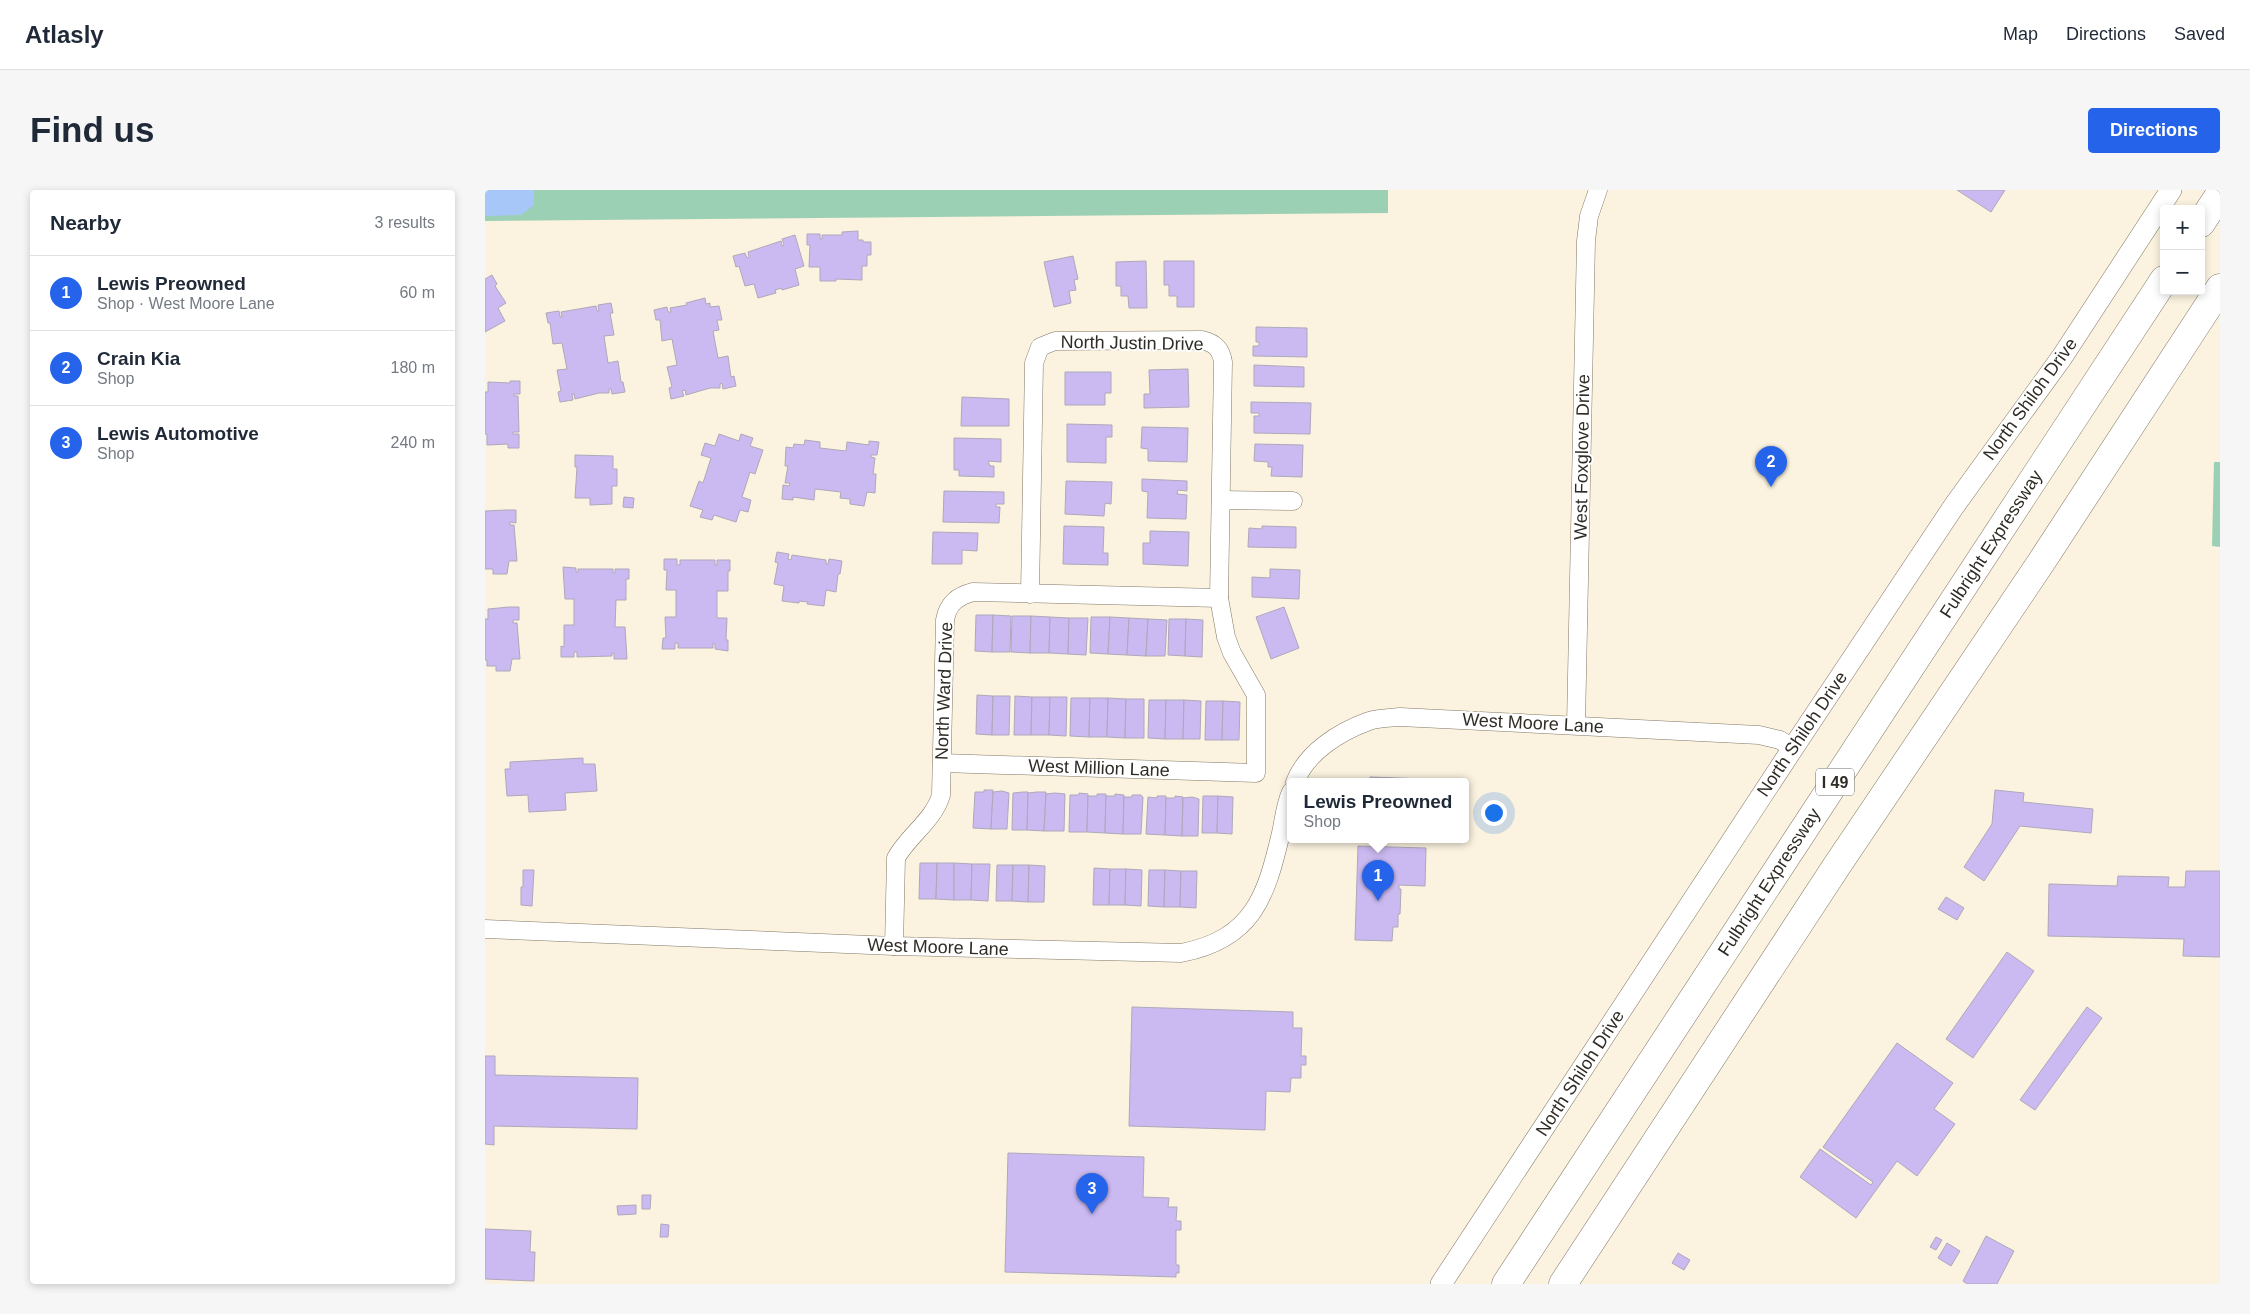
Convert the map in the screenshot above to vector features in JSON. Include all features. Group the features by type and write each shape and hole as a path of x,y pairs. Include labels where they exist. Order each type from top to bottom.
{"highway":[{"path":"2205,217 2220,194"},
{"name":"Fulbright Expressway","path":"1506,1284 2160,286"},
{"name":"I 49","path":"1563,1284 1836,867 2042,561 2220,288"}],"street":[{"name":"West Foxglove Drive","path":"1576,725 1586,241 1589,216 1598,190"},
{"name":"North Shiloh Drive","path":"1441,1284 1793,748 1979,469 2062,357 2171,190"},
{"name":"North Justin Drive","path":"1030,594 1034,363 1040,347 1047,343 1202,340 1217,347 1222,354 1223,362 1219,598 1226,638 1257,695 1256,773"},
{"path":"1221,500 1293,501"},
{"name":"North Ward Drive","path":"894,946 896,858 901,849 935,810 939,802 947,612 952,603 961,596 973,592 1219,598"},
{"name":"West Moore Lane","path":"1297,778 1308,761 1323,745 1345,732 1370,721 1400,717 1759,735 1779,740 1793,748"},
{"name":"West Million Lane","path":"942,763 1256,773"},
{"name":"West Moore Lane","path":"485,929 894,946 1181,952 1200,949 1221,939 1240,926 1255,910 1266,891 1287,808"}],"green space":[{"path":"485,190 1388,190 1388,213 485,221"},
{"path":"2214,462 2220,462 2220,547 2212,546"}],"water":[{"path":"485,190 534,190 534,205 521,215 485,216"}],"building":[{"path":"1957,190 2005,190 1991,212"},
{"path":"858,231 858,240 871,242 871,255 867,255 867,266 862,266 862,280 836,279 836,281 820,281 820,267 809,267 810,245 807,245 807,234 820,234 820,239 822,239 822,235 842,235 842,232"},
{"path":"795,235 804,266 795,269 799,285 775,290 776,293 758,298 754,284 745,286 739,266 736,267 733,256 745,253 747,258 749,257 748,252 781,241 782,246 784,245 782,239"},
{"path":"1073,256 1078,279 1074,280 1076,290 1069,291 1071,303 1054,307 1044,262"},
{"path":"1146,261 1147,308 1129,308 1128,296 1121,296 1121,286 1116,286 1116,262"},
{"path":"1164,261 1194,261 1194,307 1177,307 1177,296 1169,296 1169,285 1164,285"},
{"path":"492,275 497,284 495,286 506,303 498,308 505,321 485,332 485,279"},
{"path":"705,298 706,304 710,303 710,307 719,306 722,320 717,320 719,330 713,331 718,358 728,356 731,377 734,376 736,386 723,389 722,383 720,388 710,388 686,395 685,390 682,391 684,396 671,399 669,388 672,387 667,367 677,365 672,339 662,341 660,320 656,320 654,310 667,307 668,312 671,312 670,308 687,305 686,303"},
{"path":"611,303 613,313 610,313 614,335 604,336 608,363 618,361 621,382 623,382 625,392 612,394 611,389 609,389 609,393 599,393 575,399 574,394 572,394 573,400 560,402 558,392 561,391 557,370 567,369 562,343 553,344 550,323 548,323 546,313 559,311 560,317 562,317 561,312 596,306 597,311 599,311 598,305"},
{"path":"1256,327 1307,328 1307,357 1253,356 1253,346 1259,346 1259,342 1256,342"},
{"path":"1254,365 1304,367 1304,387 1254,386"},
{"path":"1188,369 1189,407 1144,408 1144,394 1150,394 1149,370"},
{"path":"1065,372 1111,372 1111,393 1105,393 1105,405 1065,405"},
{"path":"510,381 520,381 520,394 514,394 514,396 518,396 519,432 513,432 513,434 519,434 519,448 508,448 508,444 487,445 487,434 485,434 485,392 488,392 488,382 510,383"},
{"path":"962,397 1009,399 1009,426 961,426"},
{"path":"1251,402 1311,403 1310,434 1254,433 1254,416 1259,416 1259,413 1251,413"},
{"path":"1067,424 1112,425 1112,437 1106,437 1106,463 1067,462"},
{"path":"1142,427 1188,428 1187,462 1148,461 1148,449 1141,448"},
{"path":"719,434 739,441 741,434 753,438 750,446 763,450 755,474 750,472 742,497 751,500 748,512 740,510 736,522 714,515 712,520 700,517 703,510 690,506 699,481 703,483 711,458 701,455 705,443 715,446"},
{"path":"954,438 1001,439 1001,462 988,461 990,466 994,466 994,477 959,476 959,470 954,470"},
{"path":"805,440 820,442 820,448 846,451 847,442 869,445 869,441 879,442 877,455 871,455 871,457 875,458 873,474 876,474 875,493 867,492 864,506 850,504 850,499 840,498 841,492 815,489 814,500 793,497 793,500 782,499 783,485 789,486 790,483 785,483 788,466 785,466 786,447 793,448 794,444 804,445"},
{"path":"1255,444 1303,445 1302,477 1271,476 1272,467 1268,467 1268,462 1254,461"},
{"path":"575,455 613,456 613,469 617,469 617,486 612,486 612,504 590,505 590,498 575,498 577,467 575,467"},
{"path":"1142,479 1187,481 1187,491 1178,490 1177,494 1187,495 1186,519 1147,518 1148,492 1142,491"},
{"path":"1066,481 1112,482 1111,504 1105,503 1104,516 1065,514"},
{"path":"944,491 1004,492 1004,504 996,504 996,507 1000,507 999,523 943,522"},
{"path":"624,497 634,498 633,508 623,507"},
{"path":"516,510 516,523 510,522 510,525 514,525 517,561 509,561 507,574 493,574 493,569 485,569 485,511"},
{"path":"1064,526 1104,527 1103,553 1108,553 1108,565 1063,564"},
{"path":"1262,526 1296,527 1296,548 1248,547 1249,528 1262,529"},
{"path":"1150,531 1189,532 1188,566 1143,564 1143,543 1150,543"},
{"path":"933,532 978,533 977,551 962,550 962,564 932,564"},
{"path":"777,552 789,554 788,559 791,560 792,555 826,560 826,564 828,564 829,559 842,561 836,592 826,590 824,606 807,604 808,602 782,601 784,586 774,584 778,563 775,562"},
{"path":"664,559 677,559 677,565 680,565 680,560 715,560 715,565 717,565 717,560 730,560 728,591 717,591 717,618 727,618 726,640 728,640 728,651 715,649 715,644 713,643 713,648 678,648 678,643 675,643 675,649 662,649 663,638 666,638 665,617 676,617 676,590 666,590 667,570 664,570"},
{"path":"563,567 576,568 576,572 578,572 578,569 613,569 613,573 615,573 615,569 629,569 629,579 626,579 626,600 616,600 615,627 625,627 627,659 614,659 614,653 612,653 612,656 577,657 577,652 574,652 574,657 561,657 561,646 564,647 564,625 574,625 574,599 565,599"},
{"path":"1270,569 1300,570 1299,599 1252,597 1252,577 1270,578"},
{"path":"519,607 519,620 513,620 513,623 517,623 520,659 512,659 510,671 496,671 496,666 487,666 487,660 485,660 485,619 488,619 488,609"},
{"path":"1284,607 1299,648 1271,659 1256,617"},
{"path":"976,615 993,615 992,652 975,651"},
{"path":"993,615 1011,616 1010,652 992,652"},
{"path":"1012,616 1031,616 1030,653 1011,652"},
{"path":"1031,616 1050,617 1049,653 1030,653"},
{"path":"1050,617 1069,618 1068,654 1049,653"},
{"path":"1091,617 1110,617 1108,654 1090,653"},
{"path":"1110,617 1129,618 1127,655 1108,654"},
{"path":"1069,618 1088,618 1086,655 1068,654"},
{"path":"1129,618 1148,619 1146,656 1127,655"},
{"path":"1148,619 1167,620 1165,656 1146,656"},
{"path":"1169,619 1186,619 1185,656 1168,655"},
{"path":"1186,619 1203,620 1202,657 1185,656"},
{"path":"977,695 993,696 992,735 976,734"},
{"path":"993,696 1010,696 1009,735 992,735"},
{"path":"1015,696 1032,697 1031,735 1014,735"},
{"path":"1032,697 1050,697 1049,735 1031,735"},
{"path":"1050,697 1067,697 1066,736 1049,735"},
{"path":"1071,698 1090,698 1089,737 1070,736"},
{"path":"1090,698 1108,698 1107,737 1089,737"},
{"path":"1108,698 1126,699 1125,738 1107,737"},
{"path":"1126,699 1144,699 1144,738 1125,738"},
{"path":"1149,700 1166,700 1165,739 1148,738"},
{"path":"1166,700 1184,700 1183,739 1165,739"},
{"path":"1184,700 1201,701 1200,739 1183,739"},
{"path":"1206,701 1223,701 1222,740 1205,740"},
{"path":"1223,701 1240,702 1239,740 1222,740"},
{"path":"583,758 583,764 595,764 597,791 565,793 566,810 529,812 528,795 507,796 505,769 510,769 510,762"},
{"path":"984,790 993,790 991,829 973,828 975,792 984,792"},
{"path":"1995,790 2024,793 2023,802 2093,809 2091,833 2020,826 1984,881 1964,867 1992,824"},
{"path":"1002,791 1009,793 1007,829 991,829 993,792"},
{"path":"1028,792 1027,830 1012,830 1013,793"},
{"path":"1046,792 1044,831 1027,830 1028,793"},
{"path":"1079,793 1088,794 1087,832 1069,832 1070,795 1079,795"},
{"path":"1046,794 1065,794 1064,831 1044,831"},
{"path":"1097,794 1106,794 1105,833 1087,832 1088,796 1097,796"},
{"path":"1115,794 1124,795 1123,834 1105,833 1106,796 1115,796"},
{"path":"1132,795 1141,795 1143,797 1141,834 1123,834 1124,797 1132,797"},
{"path":"1157,796 1166,796 1165,835 1146,834 1148,797 1157,798"},
{"path":"1175,796 1183,797 1182,836 1165,835 1166,798 1175,798"},
{"path":"1203,796 1218,796 1217,833 1202,833"},
{"path":"1218,796 1233,797 1232,834 1217,833"},
{"path":"1192,797 1199,799 1198,836 1182,836 1183,798"},
{"path":"1358,846 1426,848 1425,886 1399,885 1399,889 1401,889 1400,914 1398,914 1398,927 1393,927 1392,941 1355,940"},
{"path":"920,863 937,863 936,899 919,899"},
{"path":"937,863 954,863 954,900 936,899"},
{"path":"954,863 972,864 971,900 954,900"},
{"path":"972,864 990,864 988,901 971,900"},
{"path":"997,865 1013,865 1012,901 996,901"},
{"path":"1013,865 1029,865 1028,902 1012,901"},
{"path":"1029,865 1045,866 1044,902 1028,902"},
{"path":"1094,868 1110,869 1109,905 1093,905"},
{"path":"1110,869 1126,869 1125,905 1109,905"},
{"path":"1126,869 1142,870 1141,906 1125,905"},
{"path":"523,870 534,870 532,906 521,905"},
{"path":"1149,870 1165,870 1164,907 1148,906"},
{"path":"1165,870 1181,871 1180,907 1164,907"},
{"path":"1181,871 1197,871 1196,908 1180,907"},
{"path":"2186,871 2220,871 2220,957 2183,956 2184,939 2048,936 2049,884 2117,886 2118,876 2169,877 2168,887 2185,887"},
{"path":"1946,897 1964,908 1957,920 1938,909"},
{"path":"2007,952 2034,971 1973,1058 1946,1039"},
{"path":"1132,1007 1293,1012 1293,1028 1302,1028 1301,1056 1306,1056 1306,1065 1301,1065 1301,1078 1291,1078 1290,1092 1266,1091 1265,1130 1129,1126"},
{"path":"2087,1007 2102,1018 2035,1110 2020,1100"},
{"path":"1897,1043 1953,1083 1934,1109 1955,1124 1917,1176 1897,1161 1856,1218 1800,1177 1820,1149 1871,1185 1873,1182 1823,1147"},
{"path":"485,1056 495,1056 495,1075 638,1078 637,1129 494,1126 494,1145 485,1144"},
{"path":"1008,1153 1144,1157 1143,1197 1169,1198 1168,1207 1177,1207 1176,1221 1181,1221 1181,1230 1176,1230 1176,1265 1179,1265 1179,1273 1176,1273 1176,1277 1005,1272"},
{"path":"642,1195 651,1195 650,1209 642,1209"},
{"path":"636,1205 636,1214 618,1215 617,1206"},
{"path":"661,1224 669,1225 668,1237 660,1237"},
{"path":"485,1229 531,1231 530,1252 535,1252 534,1281 485,1279"},
{"path":"1986,1236 2014,1251 1997,1284 1967,1284 1963,1281"},
{"path":"1936,1237 1942,1240 1936,1250 1930,1247"},
{"path":"1947,1243 1960,1251 1951,1266 1938,1258"},
{"path":"1678,1253 1690,1260 1684,1270 1672,1263"}],"place":[{"name":"Crain Kia","path":"1771,487"},
{"name":"Lewis Preowned","path":"1378,901"},
{"name":"Lewis Automotive","path":"1092,1214"}]}
